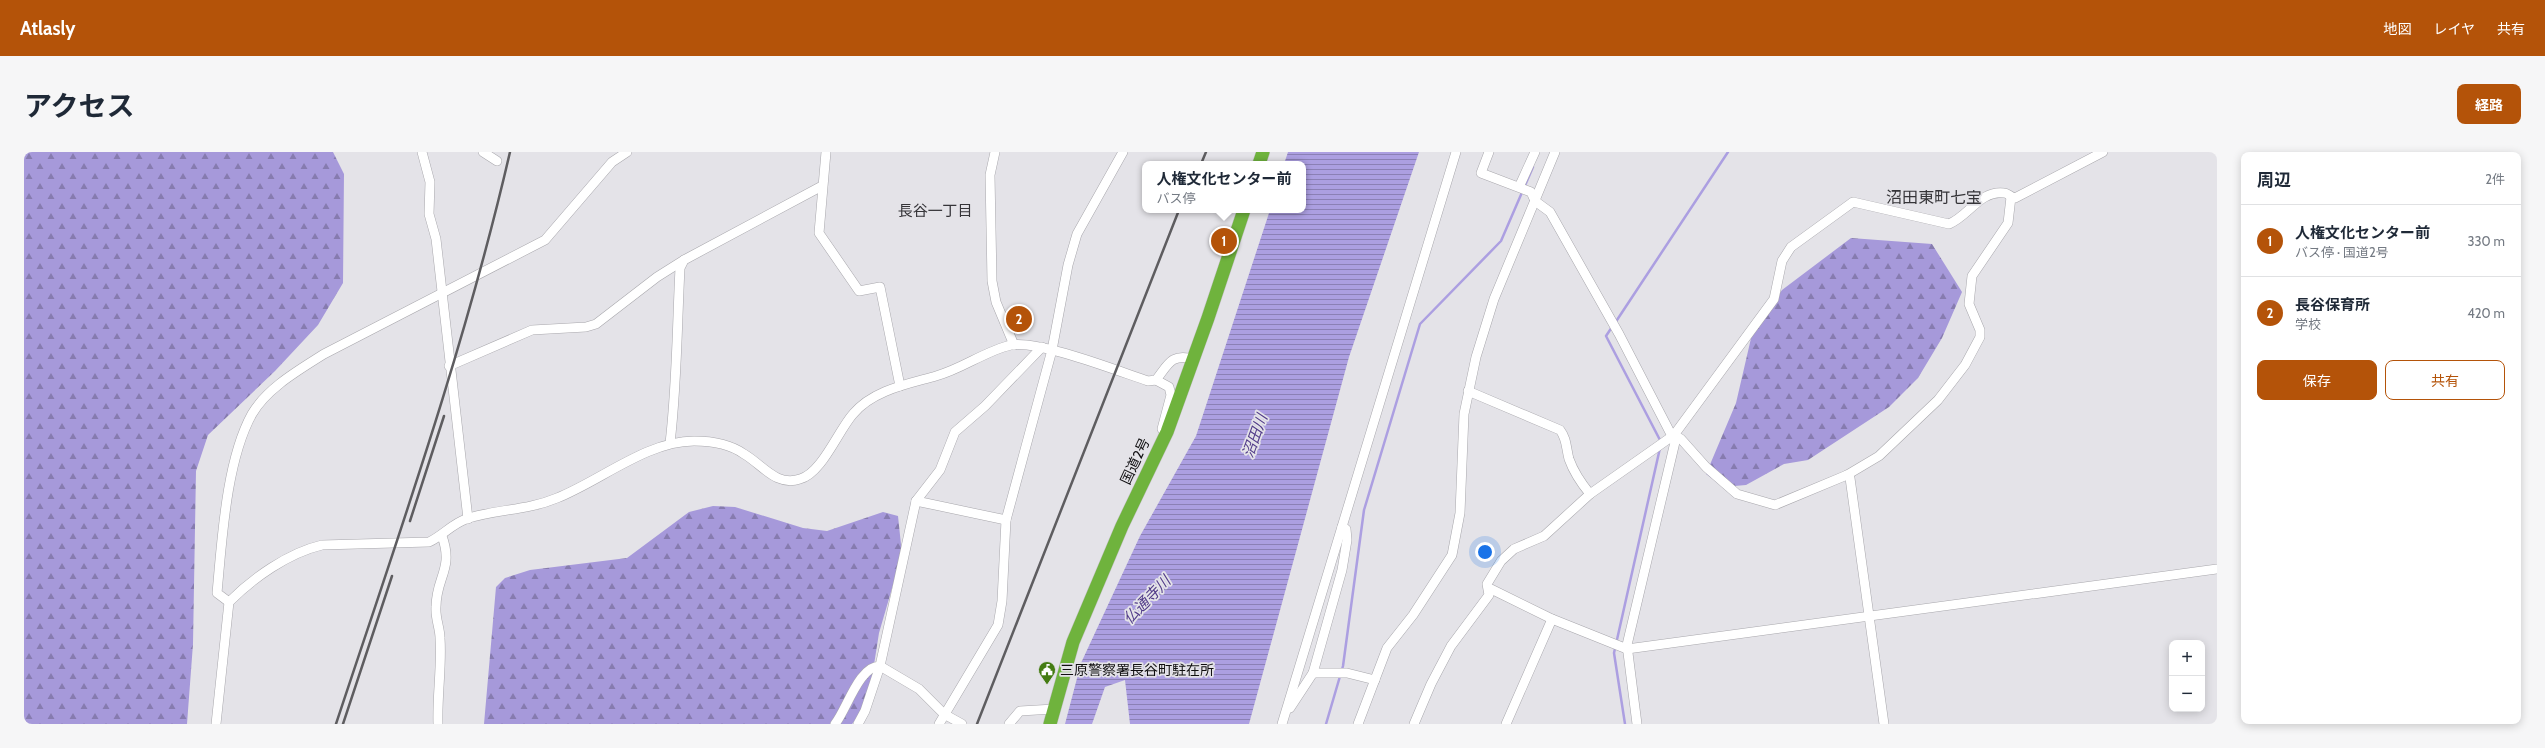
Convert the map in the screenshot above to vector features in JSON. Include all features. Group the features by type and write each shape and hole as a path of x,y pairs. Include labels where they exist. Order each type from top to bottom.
{"highway":[{"name":"国道2号","path":"1050,724 1073,642 1167,432 1243,213"}],"street":[{"path":"422,152 430,182 429,214 436,238 440,294 468,519"},
{"path":"483,152 497,161"},
{"path":"229,602 216,593 224,527 233,474 243,434 253,414 264,399 300,369 324,354 545,240 612,162 627,152"},
{"path":"826,152 819,233 859,291 880,287 900,386"},
{"path":"995,152 990,175 992,281 996,302 1014,345"},
{"path":"939,724 998,625 1002,601 1006,520 1052,350 1068,265 1077,234 1123,152"},
{"path":"1282,724 1456,152"},
{"path":"1489,152 1482,173 1531,192 1535,201 1550,212 1674,435 1675,442 1625,649 1637,724"},
{"path":"1519,187 1535,152"},
{"path":"1358,724 1387,648 1413,615 1452,555 1460,513 1464,414 1476,357 1494,299 1555,152"},
{"path":"1414,724 1431,684 1451,646 1490,595 1487,584 1501,561 1514,549 1544,536 1590,494 1674,435 1774,299 1782,261 1791,247 1854,202 1949,224 1960,219 1985,195 2006,193 2015,198 2103,152"},
{"path":"449,366 532,330 586,327 596,324 657,277 684,260 822,186"},
{"path":"1674,435 1681,439 1706,467 1736,494 1775,505 1847,475 1879,456 1938,400 1965,365 1980,337 1980,330 1969,304 1972,276 2008,223 2011,197"},
{"path":"670,443 677,385 676,345 680,268 684,260"},
{"path":"216,724 225,620 229,602 241,590 296,553 322,545 429,542 442,536 456,524 468,519 546,503 670,443 693,441 727,445 744,453 772,475 784,481 802,479 814,470 852,414 866,401 900,386 946,373 994,350 1014,345 1042,347 1148,381 1156,380 1169,387 1171,395 1163,426 1150,456 1154,459"},
{"path":"858,724 865,711 880,666 916,501 940,470 955,432 985,406 1042,347"},
{"path":"1156,380 1172,359 1182,356 1193,359"},
{"path":"1468,392 1560,430 1565,437 1569,458 1577,477 1590,494"},
{"path":"1847,475 1850,478 1884,724"},
{"path":"916,501 1006,520"},
{"path":"1287,709 1291,707 1312,673 1342,570 1347,540 1346,529 1342,528"},
{"path":"438,724 440,638 435,609 437,590 445,569 448,552 442,536"},
{"path":"1489,588 1552,619 1625,649 2217,569"},
{"path":"1506,724 1552,619"},
{"path":"835,724 861,677 876,666 880,666 919,689 944,714 962,724"},
{"path":"1312,673 1347,673 1375,680"},
{"path":"1009,724 1020,711 1054,709"}],"green space":[{"path":"24,152 333,152 344,174 343,283 318,325 275,371 208,435 196,471 193,644 187,724 24,724"},
{"path":"1851,238 1932,244 1962,292 1942,338 1918,378 1889,407 1808,460 1784,464 1746,485 1723,487 1706,474 1736,403 1752,334 1782,290"},
{"path":"713,506 735,507 803,528 827,531 883,512 898,516 902,554 879,633 870,690 858,717 852,724 484,724 496,587 505,578 530,570 627,558 689,512"}],"water":[{"path":"1288,152 1419,152 1349,357 1249,724 1130,724 1125,680 1105,687 1092,724 1065,724 1081,663 1140,536 1196,436 1269,213 1306,213 1306,161 1285,161"}],"waterway":[{"path":"1615,323 1728,152"},
{"path":"1326,724 1343,666 1364,510 1420,324 1501,241 1533,167"},
{"path":"1612,327 1606,336 1661,442"},
{"path":"1625,724 1614,653 1660,448"}],"railway":[{"path":"336,724 407,511 452,369 473,297 510,152"},
{"path":"1202,161 1206,152"},
{"path":"977,724 1178,213"},
{"path":"410,521 444,416"},
{"path":"343,724 392,576"}],"place":[{"name":"人権文化センター前","path":"1224,241"},
{"name":"長谷保育所","path":"1019,319"},
{"name":"三原警察署長谷町駐在所","path":"1047,685"}],"district":[{"name":"沼田東町七宝","path":"1934,197"},
{"name":"長谷一丁目","path":"935,211"}],"water label":[{"name":"沼田川","path":"1255,436"},
{"name":"仏通寺川","path":"1147,600"}]}
